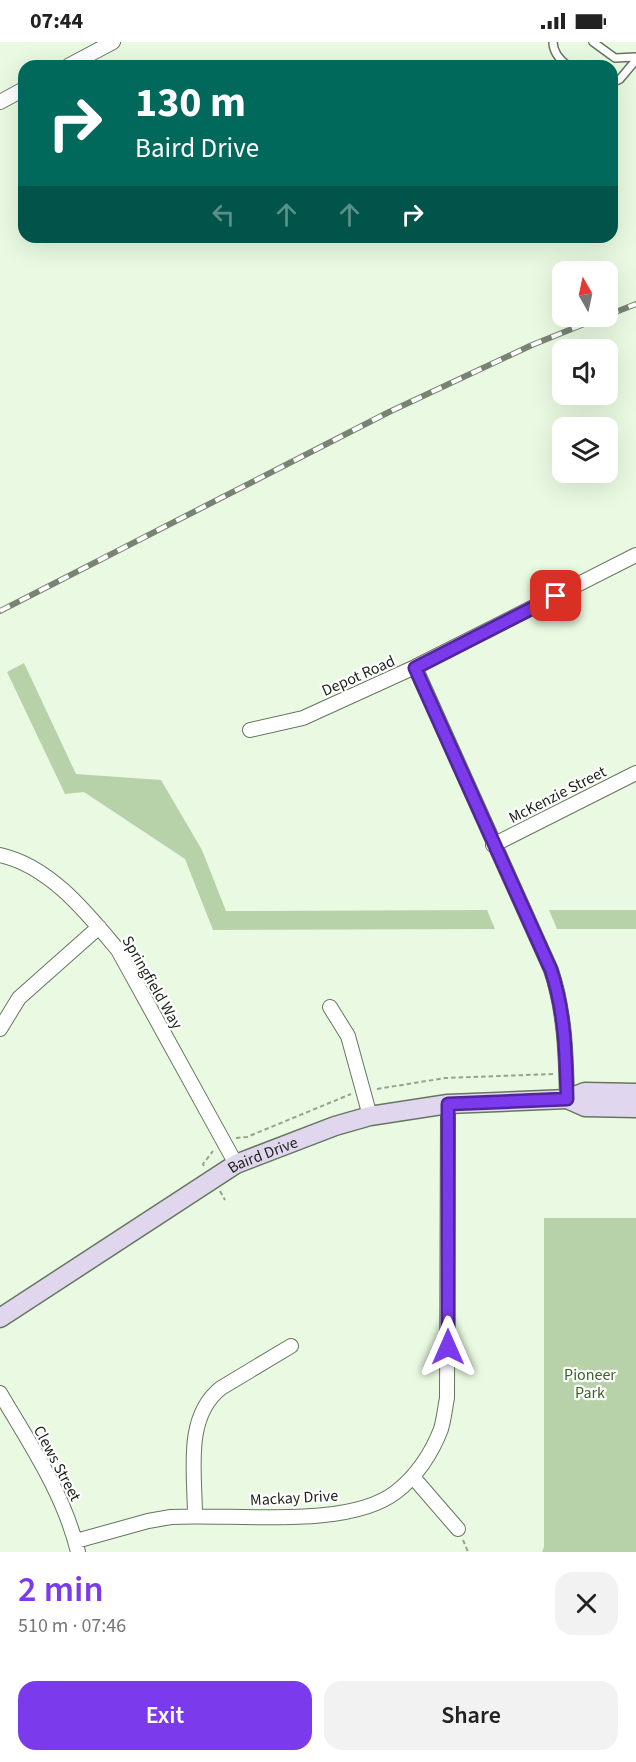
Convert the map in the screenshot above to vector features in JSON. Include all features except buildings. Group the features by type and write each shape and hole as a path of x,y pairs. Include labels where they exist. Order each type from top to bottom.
{"street":[{"path":"79,60 113,42"},
{"path":"0,102 18,92"},
{"name":"Depot Road","path":"250,730 303,718 415,668 636,555"},
{"path":"415,668 551,970 559,993 565,1034 567,1099"},
{"name":"McKenzie Street","path":"493,845 636,773"},
{"name":"Springfield Way","path":"0,855 13,858 53,881 99,927 118,950 236,1164"},
{"path":"0,1029 19,998 99,927"},
{"path":"330,1006 348,1036 370,1116"},
{"name":"Baird Drive","path":"0,1318 236,1164 335,1126 370,1116 448,1104 567,1099 585,1092 636,1093"},
{"name":"Baird Drive","path":"567,1099 585,1107 636,1108"},
{"name":"Mackay Drive","path":"77,1547 148,1521 195,1516 336,1514 366,1507 394,1494 413,1477 429,1454 441,1428 447,1398 448,1104"},
{"path":"195,1516 196,1426 202,1410 211,1396 221,1388 291,1346"},
{"name":"Clews Street","path":"0,1394 46,1470 57,1492 77,1547"},
{"path":"413,1477 458,1529"}],"lane":[{"path":"553,42 560,60"},
{"path":"594,42 615,58 636,59"},
{"path":"618,80 636,59"}],"green space":[{"path":"24,663 76,774 161,780 202,850 226,911 487,910 495,929 213,930 185,859 84,792 65,794 7,672"},
{"path":"549,910 636,910 636,929 557,929"},
{"name":"Pioneer Park","path":"544,1218 636,1218 636,1552 542,1552 544,1547"}],"railway":[{"path":"618,311 636,304"},
{"path":"0,611 389,412 532,345 577,327"}],"route":[{"path":"448,1347 448,1104 567,1099 565,1034 559,993 551,970 415,668 556,596"}]}
